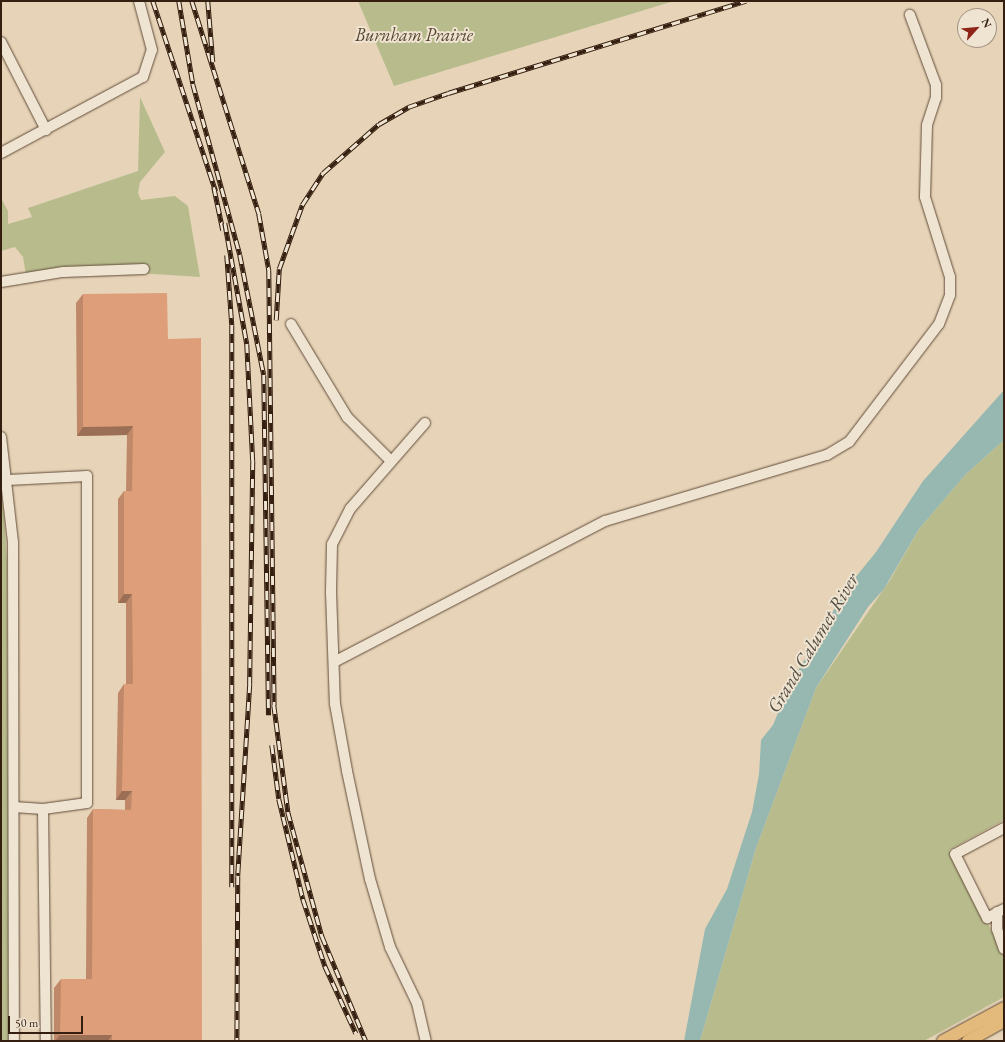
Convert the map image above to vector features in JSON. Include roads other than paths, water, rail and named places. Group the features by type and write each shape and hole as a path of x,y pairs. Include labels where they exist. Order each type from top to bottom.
{"main road":[{"path":"946,1039 1004,1008"},
{"path":"968,1041 1004,1021"}],"street":[{"path":"1,153 143,77 152,50 139,1"},
{"path":"336,662 605,521 827,455 849,442 939,324 950,295 950,276 925,197 927,125 936,98 936,85 910,15"},
{"path":"1,42 46,130"},
{"path":"1,282 63,272 144,269"},
{"path":"291,324 347,417 391,461"},
{"path":"425,423 350,509 332,544 336,662 335,704 370,879 390,947 417,1003 426,1041"},
{"path":"1,437 8,480 14,542 14,1041"},
{"path":"8,480 87,476 87,803 43,809 14,807"},
{"path":"43,809 46,1041"},
{"path":"1001,911 987,918 955,854 1004,828"},
{"path":"1001,911 997,929 1004,949"}],"water":[{"path":"1004,390 1004,440 965,475 919,529 884,589 868,607 816,688 756,848 700,1041 684,1041 705,929 727,889 752,812 759,774 761,740 773,725 789,686 846,589 876,552 923,481"}],"railway":[{"path":"153,1 216,191"},
{"path":"179,1 193,84 240,255 264,375 269,715"},
{"path":"192,1 259,214 269,270 274,705 288,812 322,936 366,1041"},
{"path":"208,1 213,62"},
{"path":"276,320 279,269 302,205 323,173 379,124 408,107 448,93 746,1"},
{"path":"214,187 223,230"},
{"path":"225,223 247,344 253,461 250,684 238,876 237,1041"},
{"path":"227,255 232,325 232,887"},
{"path":"272,745 279,799 303,899 325,966 356,1033"}],"park label":[{"name":"Burnham Prairie","path":"414,35"}],"water label":[{"name":"Grand Calumet River","path":"813,643"}]}
